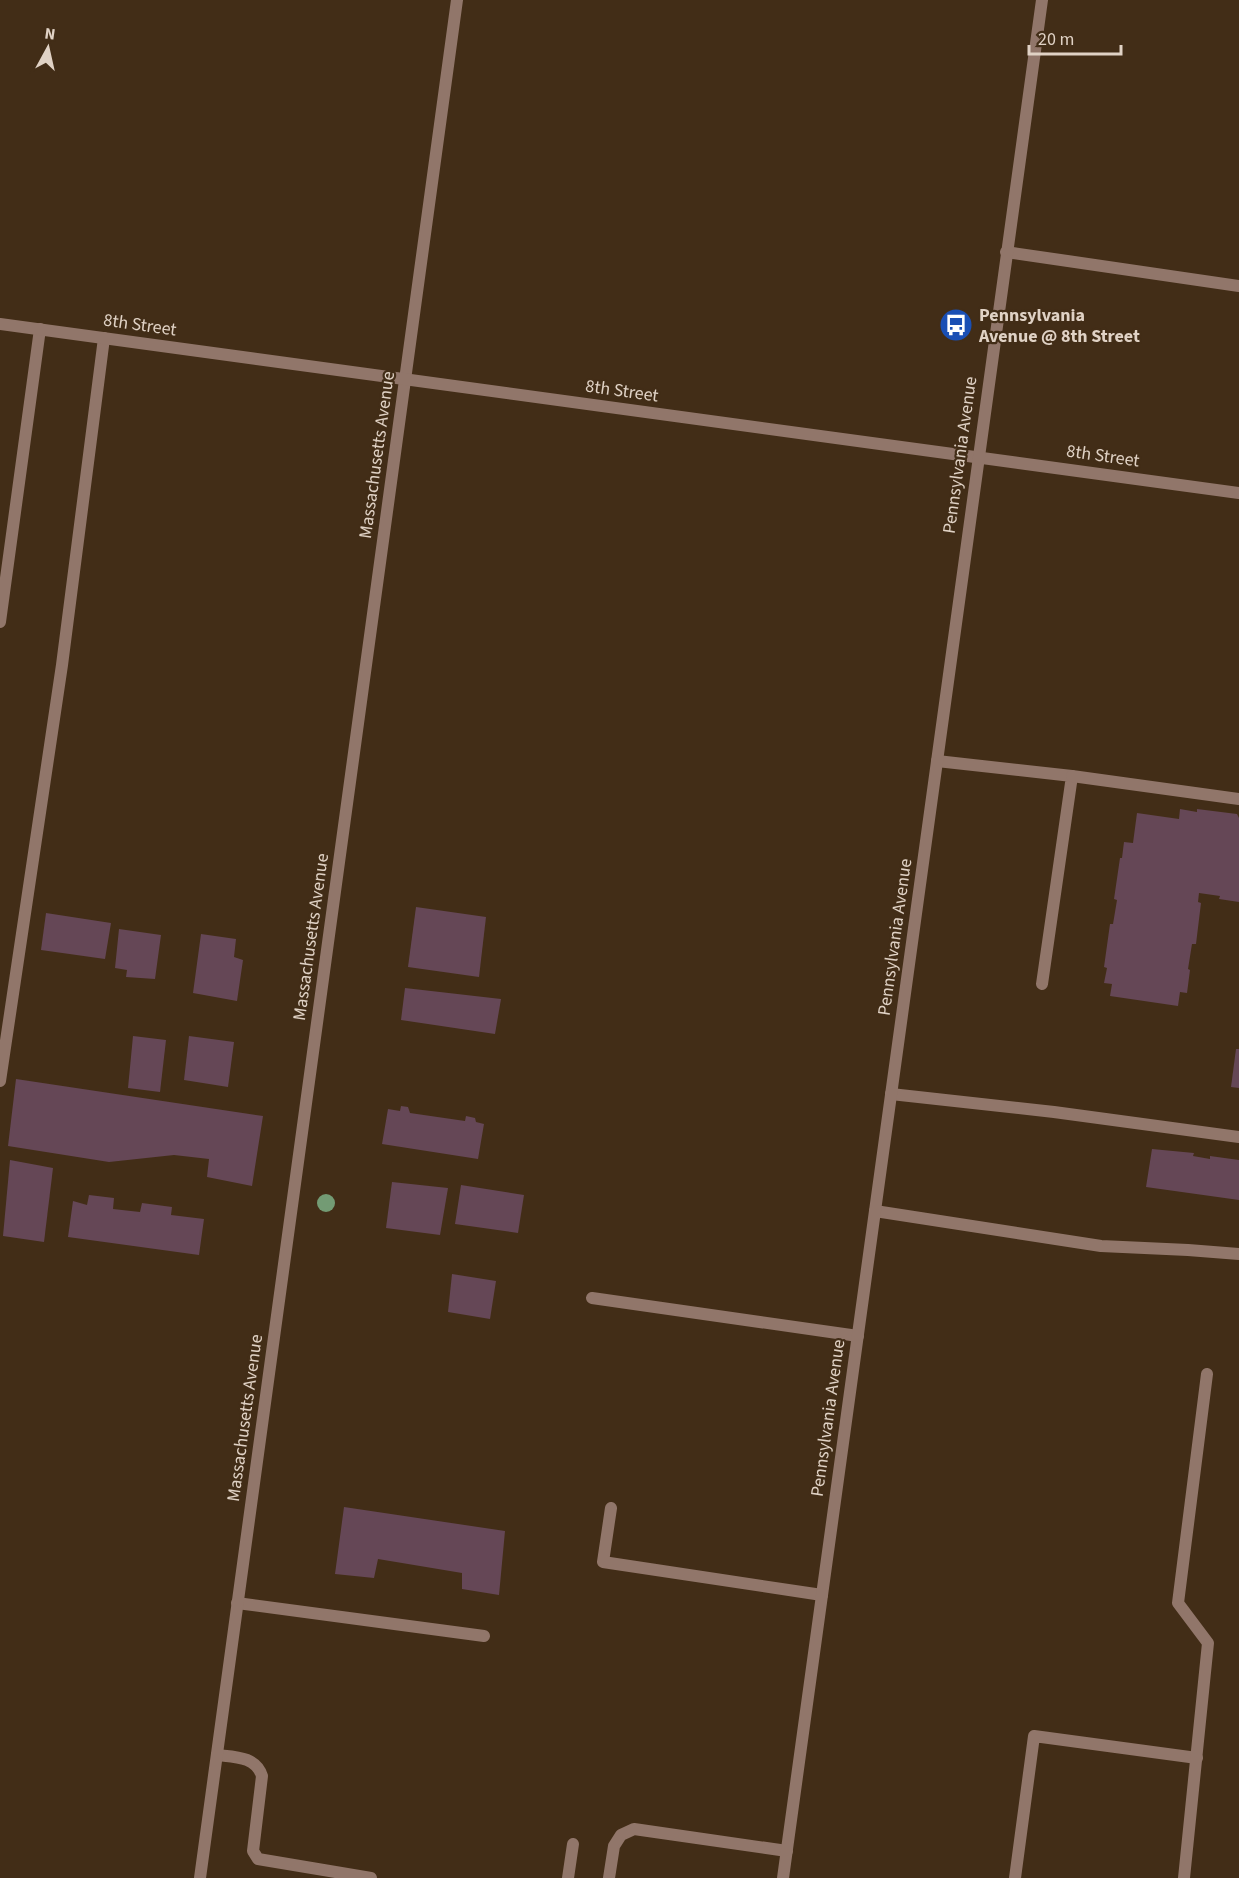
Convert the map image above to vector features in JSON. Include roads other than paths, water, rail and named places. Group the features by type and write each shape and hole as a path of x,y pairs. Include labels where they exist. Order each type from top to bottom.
{"street":[{"name":"Massachusetts Avenue","path":"200,1878 457,0"},
{"name":"Pennsylvania Avenue","path":"783,1878 1042,0"},
{"path":"1006,252 1239,286"},
{"name":"8th Street","path":"0,324 1239,493"},
{"path":"0,622 40,329"},
{"path":"0,1081 62,665 104,338"},
{"path":"937,761 1072,776 1239,799"},
{"path":"1042,984 1072,776"},
{"path":"891,1094 1054,1112 1239,1137"},
{"path":"875,1211 1101,1246 1239,1254"},
{"path":"592,1298 858,1336"},
{"path":"1184,1878 1208,1643 1178,1603 1207,1374"},
{"path":"611,1508 603,1562 822,1595"},
{"path":"237,1603 484,1636"},
{"path":"1015,1878 1034,1736 1197,1758"},
{"path":"217,1755 252,1761 259,1767 262,1776 253,1851 258,1859 371,1878"},
{"path":"609,1878 614,1846 621,1834 634,1829 787,1851"},
{"path":"568,1878 573,1844"}],"place":[{"name":"Pennsylvania Avenue @ 8th Street","path":"956,325"}]}
